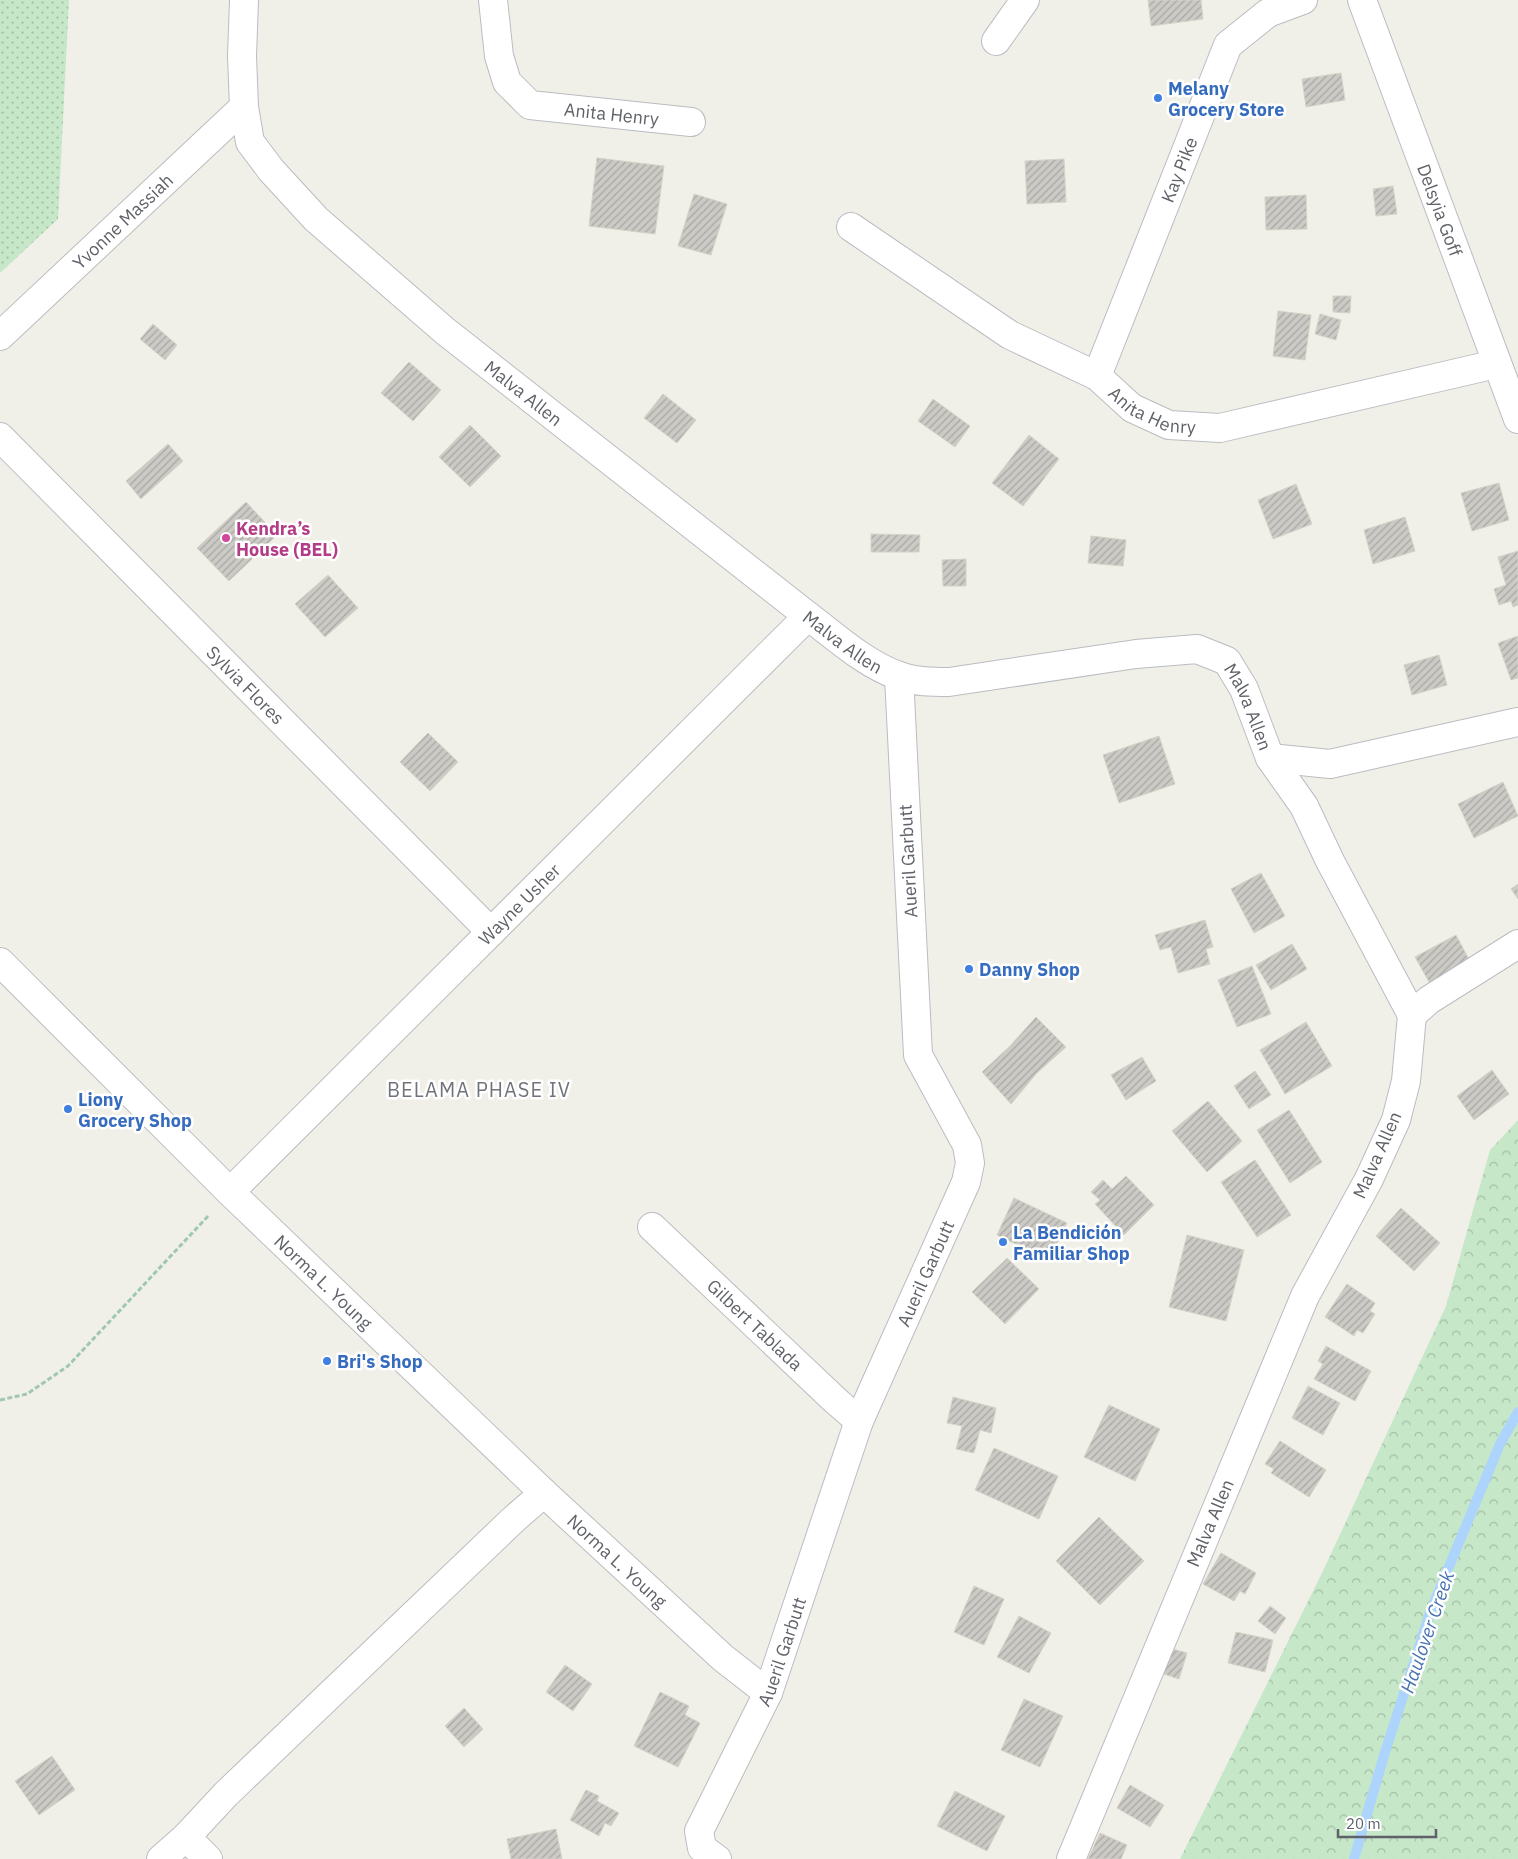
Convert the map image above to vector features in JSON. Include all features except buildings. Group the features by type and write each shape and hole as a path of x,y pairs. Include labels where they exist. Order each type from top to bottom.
{"street":[{"name":"Malva Allen","path":"244,0 242,56 244,107 250,142 271,170 316,219 445,331 808,616 866,659 899,676 924,682 949,682 1136,654 1197,649 1227,662 1244,689 1270,758 1304,806 1330,861 1412,1015 1406,1081 1396,1120 1369,1179 1306,1296 1071,1859"},
{"name":"Anita Henry","path":"493,0 499,56 507,82 530,104 691,122"},
{"path":"996,41 1025,0"},
{"name":"Kay Pike","path":"1097,376 1228,45 1268,13 1303,0"},
{"name":"Delsyia Goff","path":"1362,0 1496,364 1518,418"},
{"name":"Yvonne Massiah","path":"0,336 244,107"},
{"name":"Anita Henry","path":"851,227 1010,335 1097,376 1132,408 1169,425 1220,428 1496,364"},
{"name":"Sylvia Flores","path":"0,437 491,932"},
{"name":"Wayne Usher","path":"230,1192 808,616"},
{"name":"Aueril Garbutt","path":"710,1853 699,1831 768,1693 859,1421 966,1182 970,1163 967,1145 918,1055 899,676"},
{"path":"1270,758 1330,764 1518,722"},
{"path":"1412,1015 1428,1000 1518,944"},
{"name":"Norma L. Young","path":"0,962 230,1192 544,1494 723,1658 768,1693"},
{"name":"Gilbert Tablada","path":"652,1227 859,1421"},
{"path":"161,1859 186,1837 226,1794 514,1519 544,1494"},
{"path":"186,1837 208,1859"}],"path":[{"path":"0,1400 27,1394 68,1366 230,1192"}],"green space":[{"path":"0,0 69,0 58,219 0,273"},
{"path":"1518,1120 1518,1859 1180,1859 1323,1571 1446,1306 1490,1150"}],"waterway":[{"name":"Haulover Creek","path":"1354,1859 1385,1752 1431,1610 1500,1444 1518,1412"}],"place":[{"name":"Melany Grocery Store","path":"1158,98"},
{"name":"Kendra’s House (BEL)","path":"226,538"},
{"name":"Danny Shop","path":"969,969"},
{"name":"Liony Grocery Shop","path":"68,1109"},
{"name":"La Bendición Familiar Shop","path":"1003,1242"},
{"name":"Bri's Shop","path":"327,1361"}],"district":[{"name":"BELAMA PHASE IV","path":"479,1089"}]}
